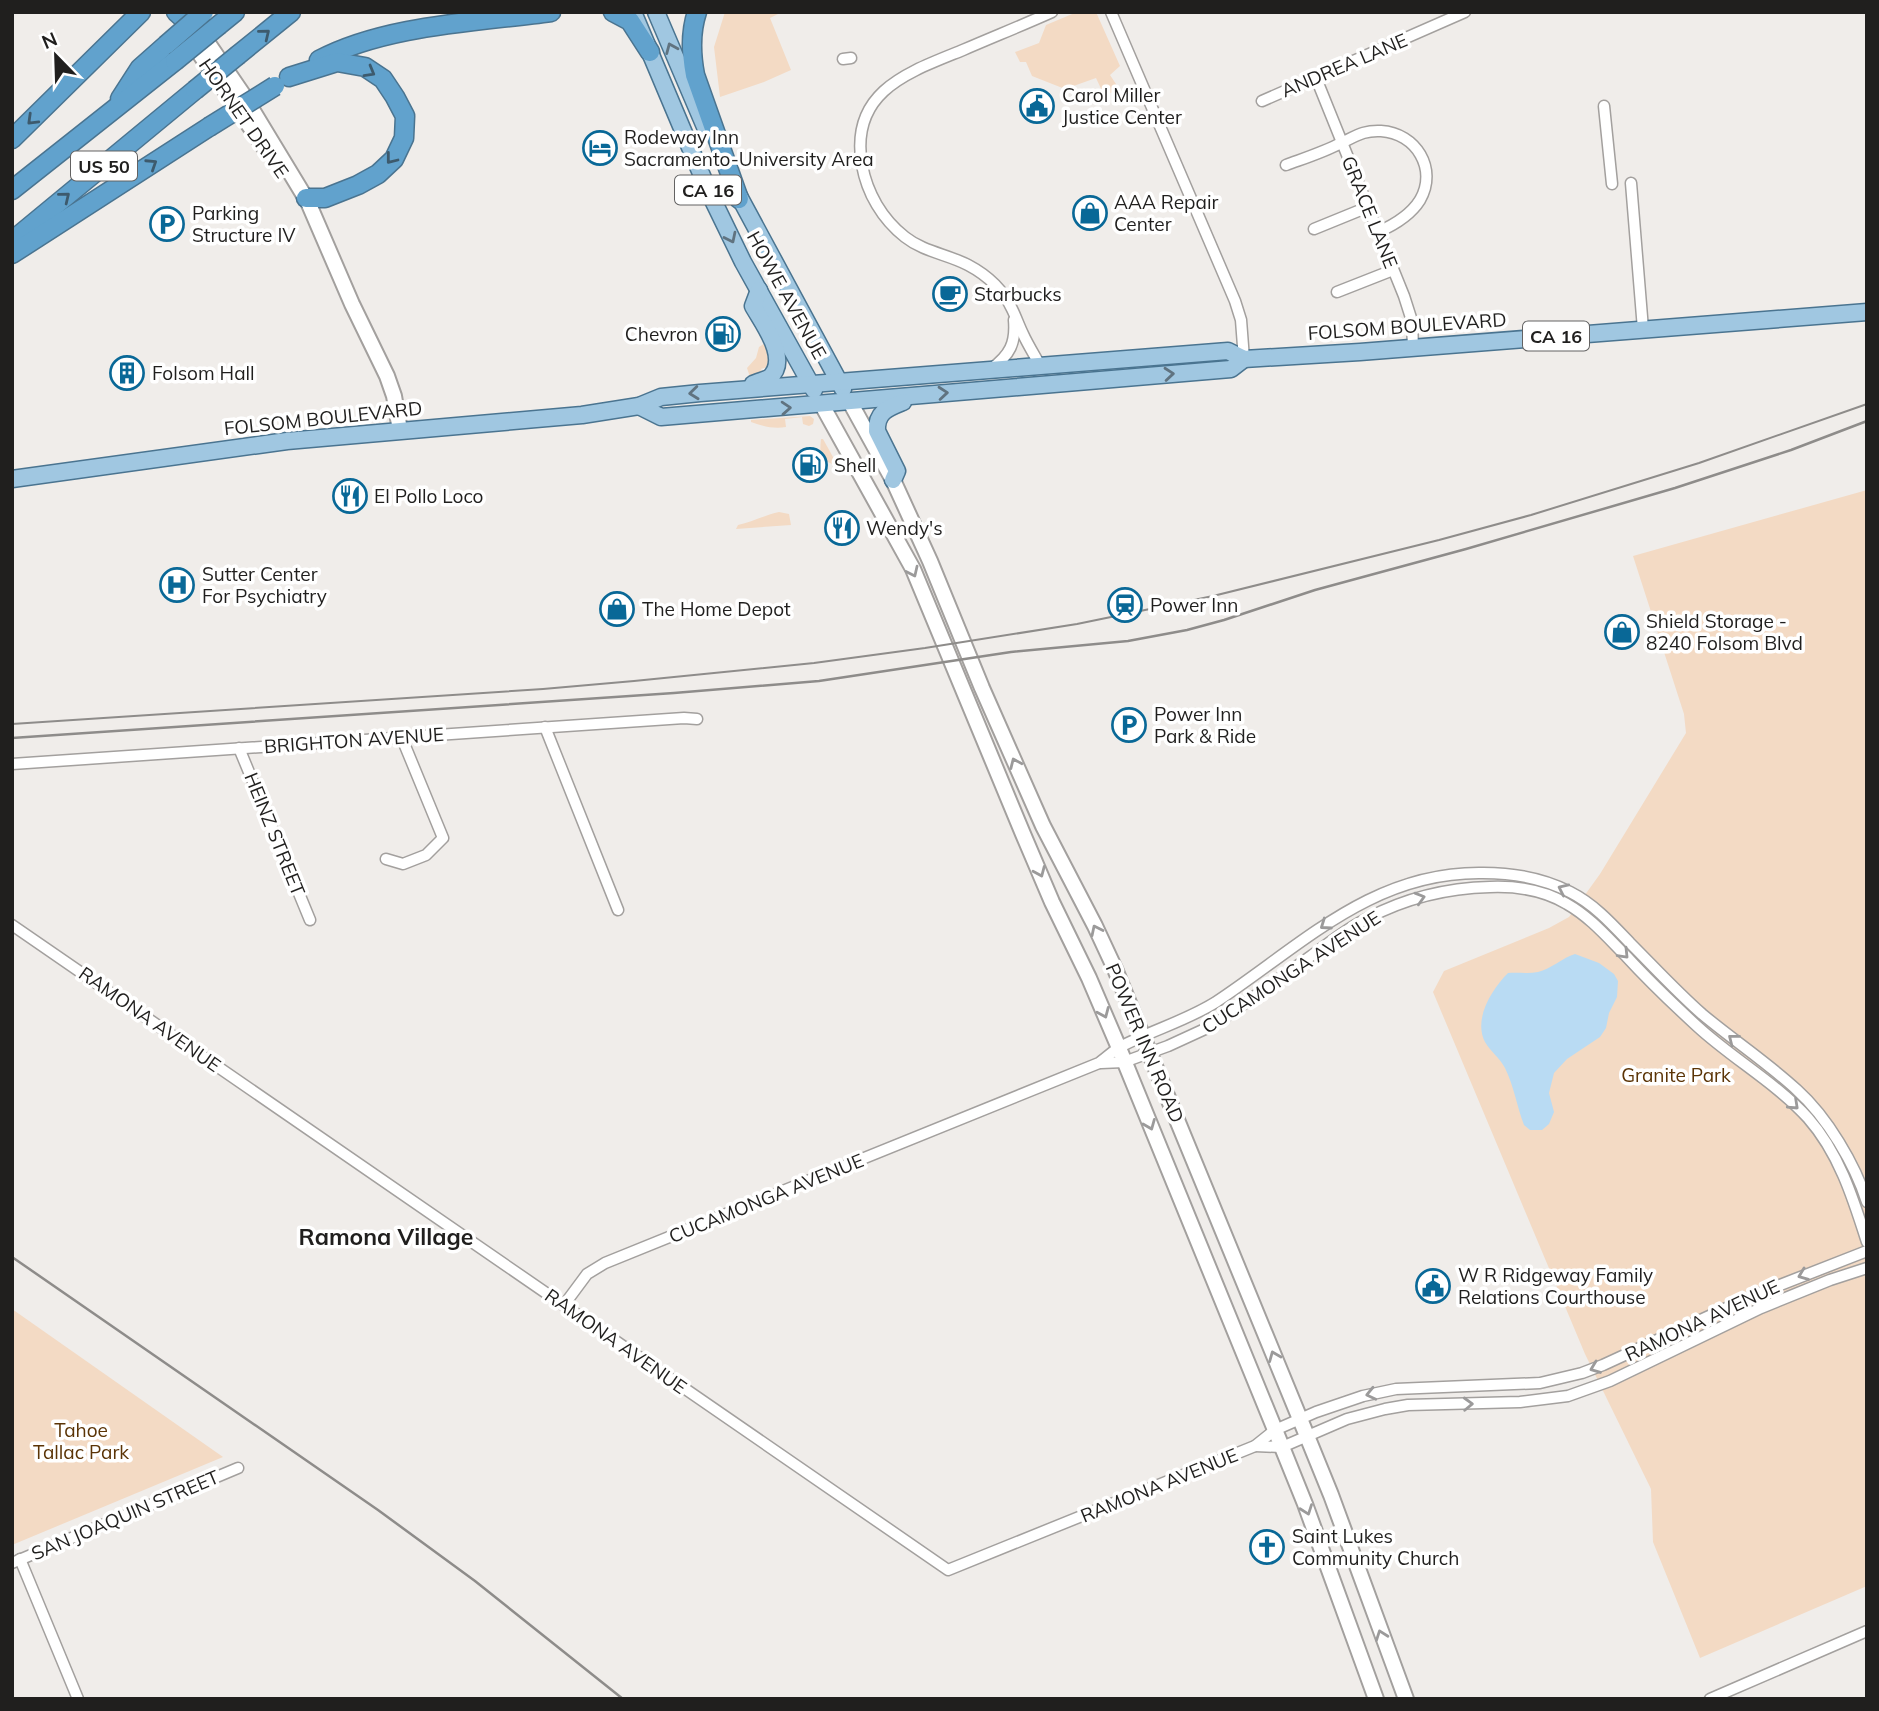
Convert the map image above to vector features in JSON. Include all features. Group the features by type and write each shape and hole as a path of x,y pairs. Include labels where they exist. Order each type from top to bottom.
{"highway":[{"path":"105,48 116,23 126,12"},
{"path":"12,139 141,12"},
{"path":"176,12 186,21 195,16"},
{"name":"US 50","path":"12,190 113,111 170,53 219,25 235,12"},
{"name":"US 50","path":"12,241 291,12"},
{"path":"12,254 282,81 347,47 388,35 551,12"},
{"path":"613,12 629,21 650,52"},
{"path":"697,12 692,36 694,68 739,199"},
{"path":"170,53 195,16"},
{"path":"282,81 337,62 365,67 383,79 405,116 404,138 394,159 378,174 325,198 306,198"}],"main road":[{"name":"HORNET DRIVE","path":"171,12 316,223"},
{"name":"HOWE AVENUE","path":"633,12 708,190 822,405"},
{"name":"HOWE AVENUE","path":"656,12 739,199 850,402"},
{"name":"HORNET DRIVE","path":"195,16 306,198 387,376 394,396 400,430"},
{"path":"737,390 769,377 777,359 776,349 753,306 759,290"},
{"name":"FOLSOM BOULEVARD","path":"12,479 240,446 538,420 639,406 662,397 737,390 1228,351 1244,359 1867,312"},
{"name":"FOLSOM BOULEVARD","path":"639,406 661,417 822,405 1231,369 1244,359"},
{"path":"893,480 897,471 877,431 877,420 888,408 917,396"},
{"name":"POWER INN ROAD","path":"850,402 893,480 1043,826 1095,926 1143,1037 1307,1436 1406,1699"},
{"name":"POWER INN ROAD","path":"822,405 913,569 1026,842 1089,978 1282,1447 1376,1699"}],"street":[{"path":"1041,367 1021,332 1012,309 996,286 964,263 921,248 891,224 877,206 866,182 861,160 861,134 874,102 888,86 902,76 1052,12"},
{"path":"1111,12 1235,301 1241,320 1244,359"},
{"name":"ANDREA LANE","path":"1262,101 1465,12"},
{"name":"GRACE LANE","path":"1316,78 1412,321 1413,348"},
{"path":"1604,106 1612,184"},
{"path":"1286,165 1368,131 1397,134 1410,141 1425,163 1425,187 1421,198 1404,218 1378,232"},
{"path":"1631,183 1643,329"},
{"path":"1314,229 1368,207"},
{"path":"1337,292 1393,270"},
{"path":"989,370 999,363 1013,345 1015,328 1012,309"},
{"name":"BRIGHTON AVENUE","path":"12,764 401,736 697,719"},
{"path":"545,727 618,910"},
{"path":"386,859 403,864 426,855 443,838 401,736"},
{"name":"HEINZ STREET","path":"239,748 310,920"},
{"name":"CUCAMONGA AVENUE","path":"1121,1055 1143,1037 1196,1014 1338,916 1376,895 1442,875 1501,873 1537,880 1572,893 1592,905 1680,995 1800,1092 1838,1143 1856,1174 1867,1202"},
{"name":"CUCAMONGA AVENUE","path":"564,1305 587,1274 605,1263 1099,1063 1121,1055 1149,1052 1189,1037 1224,1018 1348,929 1374,915 1408,901 1445,891 1474,887 1535,892 1565,902 1584,915 1670,1002 1706,1034 1778,1090 1808,1119 1836,1159 1867,1242"},
{"name":"RAMONA AVENUE","path":"12,925 948,1570 1255,1446 1275,1430 1339,1403 1396,1389 1518,1385 1582,1373 1603,1366 1767,1289 1867,1251"},
{"name":"RAMONA AVENUE","path":"1255,1446 1282,1447 1357,1416 1397,1407 1520,1402 1568,1396 1610,1381 1761,1308 1829,1280 1867,1268"},
{"name":"SAN JOAQUIN STREET","path":"16,1561 238,1468"},
{"path":"16,1561 78,1699"},
{"path":"1710,1699 1867,1631"}],"green space":[{"path":"725,12 782,12 770,18 791,70 720,97 714,47"},
{"path":"1077,12 1096,12 1120,66 1110,75 1120,90 1104,95 1096,78 1065,89 1032,76 1026,62 1020,62 1015,52 1039,43 1046,25"},
{"path":"765,343 770,357 769,363 762,371 750,377 747,368 756,358 759,347"},
{"path":"810,416 814,419 809,426 803,424 802,417 785,419 786,427 781,428 751,422 751,420"},
{"path":"823,439 838,466 822,457"},
{"name":"Granite Park","path":"1867,490 1867,1586 1700,1658 1653,1542 1651,1489 1585,1354 1433,992 1444,971 1549,928 1569,917 1600,874 1686,733 1684,714 1633,556"},
{"path":"779,512 789,514 791,525 736,529 738,525"},
{"name":"Tahoe Tallac Park","path":"12,1309 223,1457 12,1545"}],"water":[{"path":"1575,954 1599,963 1614,974 1618,981 1617,997 1600,1037 1567,1059 1554,1073 1549,1093 1554,1112 1549,1124 1542,1130 1530,1130 1524,1125 1505,1068 1485,1042 1481,1024 1483,1014 1496,987 1508,973 1538,972"}],"tram line":[{"path":"12,724 634,681 814,663 1077,624 1213,596 1531,515 1699,463 1867,404"}],"railway":[{"path":"12,738 819,681 1011,652 1128,641 1224,620 1315,590 1675,488 1791,450 1867,421"},
{"path":"12,1257 378,1510 475,1581 623,1699"}],"place":[{"name":"Carol Miller Justice Center","path":"1037,106"},
{"name":"Rodeway Inn Sacramento-University Area","path":"600,148"},
{"name":"AAA Repair Center","path":"1090,213"},
{"name":"Parking Structure IV","path":"167,224"},
{"name":"Starbucks","path":"950,294"},
{"name":"Chevron","path":"723,334"},
{"name":"Folsom Hall","path":"127,373"},
{"name":"Shell","path":"810,465"},
{"name":"El Pollo Loco","path":"350,496"},
{"name":"Wendy's","path":"842,528"},
{"name":"Sutter Center For Psychiatry","path":"177,585"},
{"name":"Power Inn","path":"1125,605"},
{"name":"The Home Depot","path":"617,609"},
{"name":"Shield Storage - 8240 Folsom Blvd","path":"1622,632"},
{"name":"Power Inn Park & Ride","path":"1129,725"},
{"name":"W R Ridgeway Family Relations Courthouse","path":"1433,1286"},
{"name":"Saint Lukes Community Church","path":"1267,1547"}],"district":[{"name":"Ramona Village","path":"386,1236"}]}
